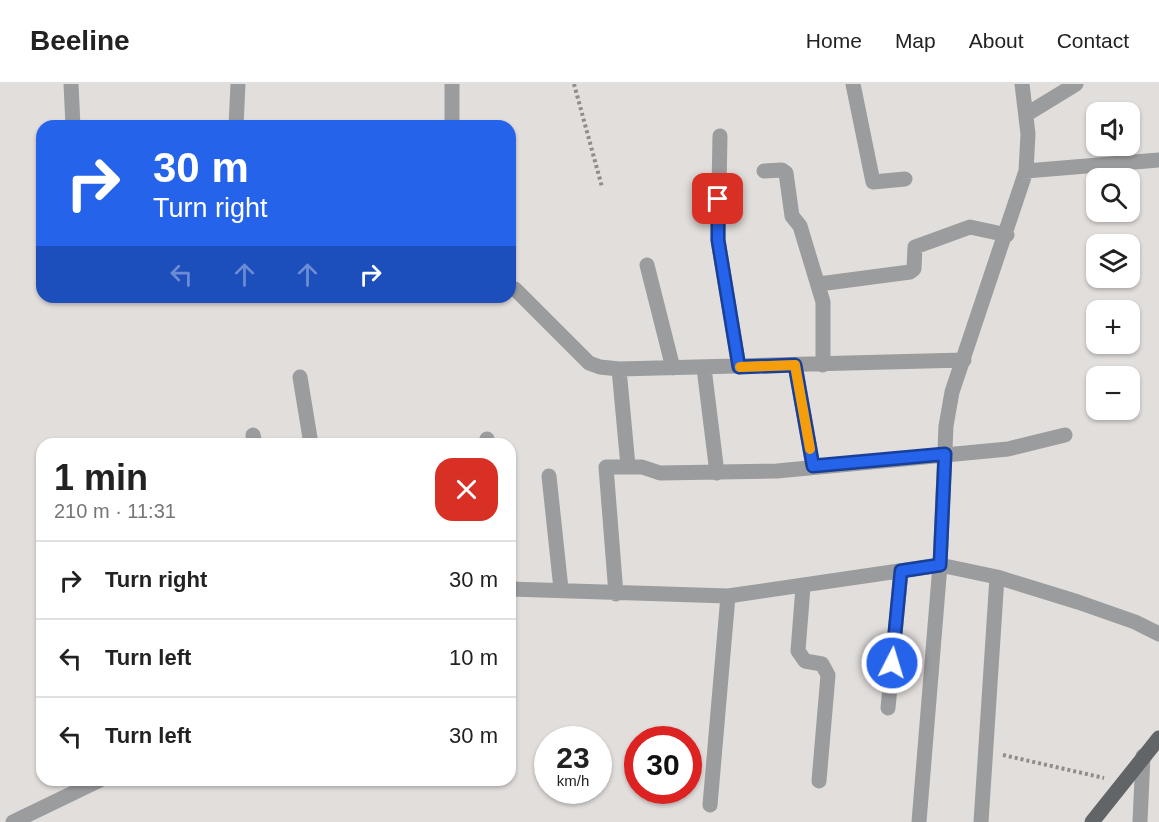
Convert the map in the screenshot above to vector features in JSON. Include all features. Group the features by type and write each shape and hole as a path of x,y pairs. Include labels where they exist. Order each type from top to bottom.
{"main road":[{"path":"1092,822 1159,738"}],"street":[{"path":"71,84 73,120"},
{"path":"236,120 238,84"},
{"path":"452,84 452,120"},
{"path":"853,84 873,182 905,179"},
{"path":"919,822 940,565 946,426 952,392 1007,235 1026,171 1027,114 1022,84"},
{"path":"1027,114 1076,84"},
{"path":"720,136 718,240 739,367"},
{"path":"1026,171 1159,160"},
{"path":"764,171 782,170 786,173 792,216 800,226 819,284 825,314 823,365"},
{"path":"819,284 910,272 914,269 915,247 970,227 1007,235"},
{"path":"647,266 673,368"},
{"path":"516,291 589,363 600,367 619,369 704,368 964,360"},
{"path":"795,365 813,466"},
{"path":"704,368 717,473"},
{"path":"619,369 628,466"},
{"path":"300,377 310,438"},
{"path":"616,594 605,471 608,467 628,466 660,473 777,471 1008,449 1065,435"},
{"path":"549,476 561,590"},
{"path":"516,589 728,596 803,587 940,565 997,577 1135,622 1159,634"},
{"path":"888,708 901,571"},
{"path":"981,822 997,577"},
{"path":"803,587 798,651 805,661 825,666 828,675 819,781"},
{"path":"710,805 728,596"},
{"path":"1140,822 1143,756"},
{"path":"13,822 88,786"}],"path":[{"path":"574,84 602,187"},
{"path":"984,752 1122,782"}],"slow traffic":[{"path":"740,367 795,365 810,449"}],"route":[{"path":"718,199 718,240 739,367 795,365 813,466 945,454 940,565 901,571 892,663"}]}
